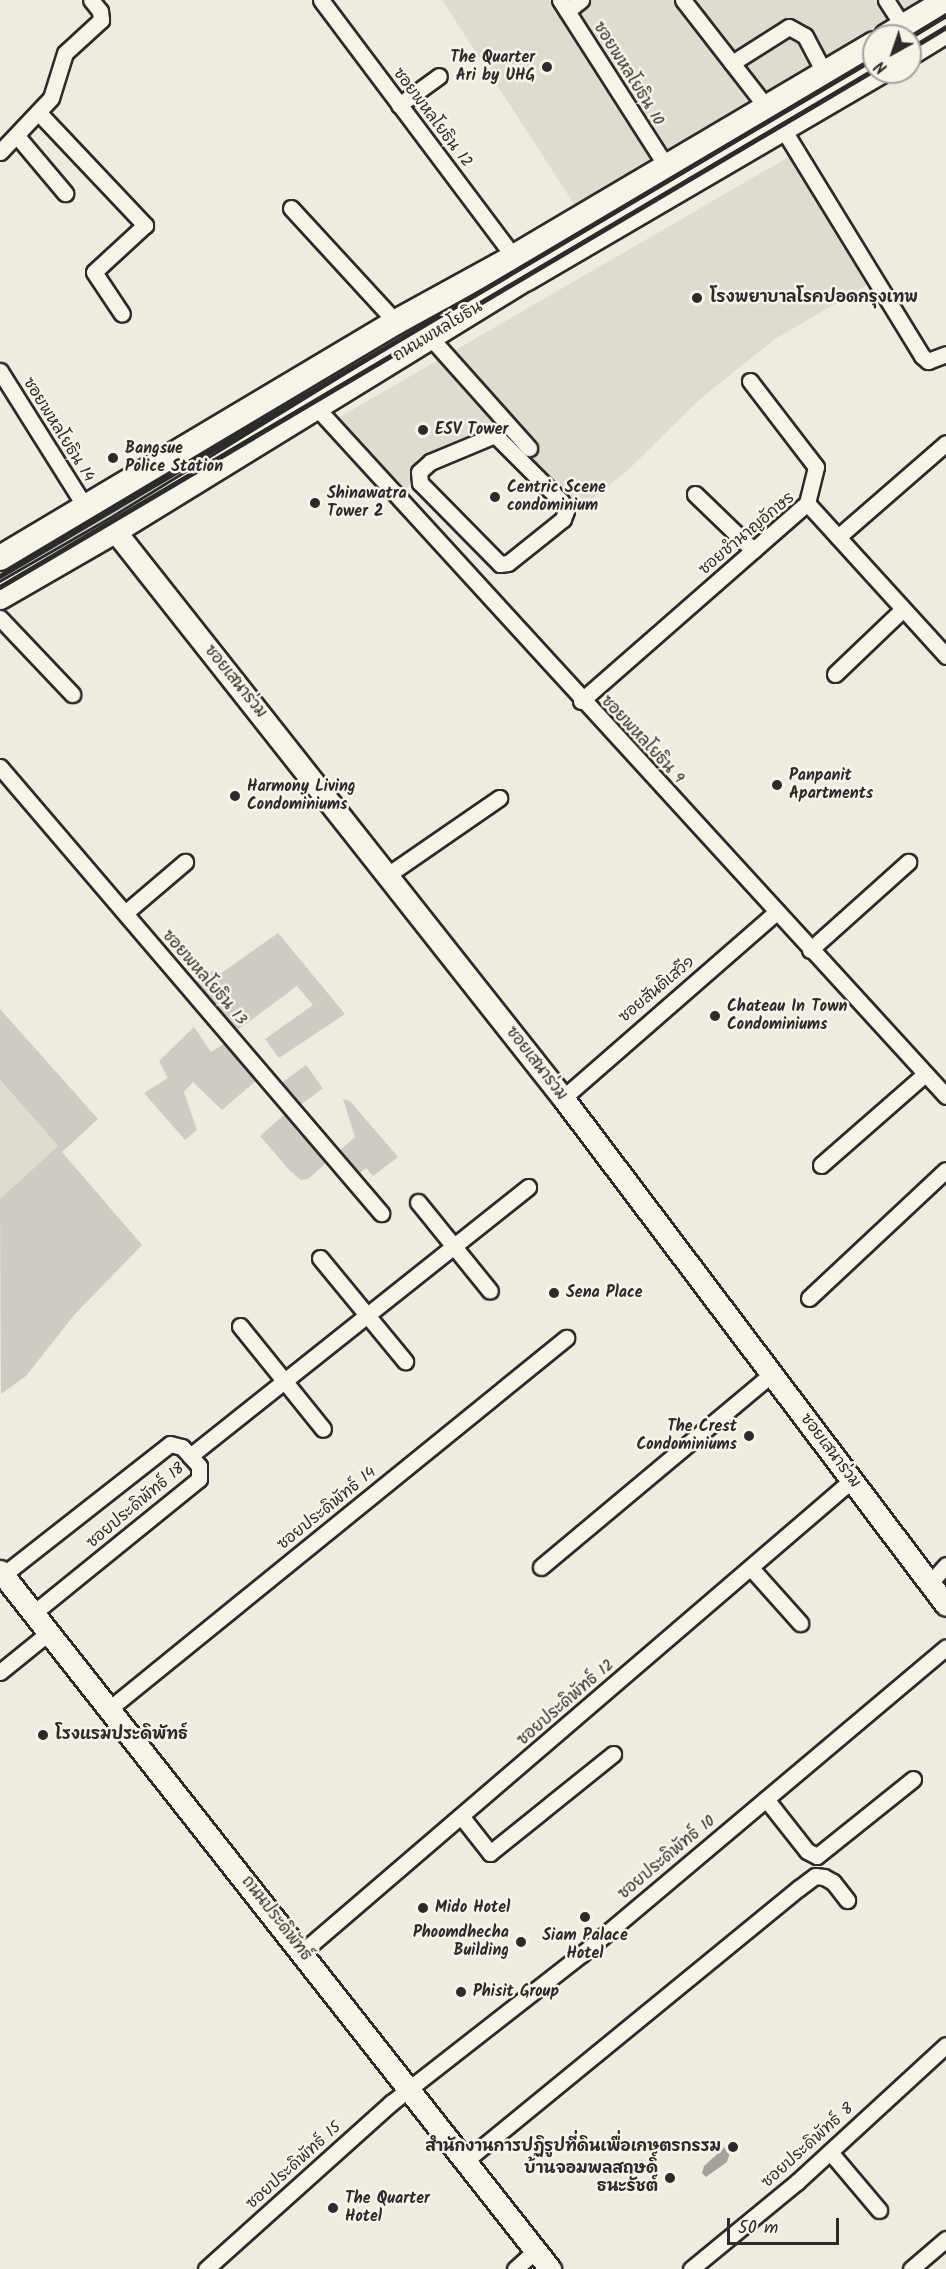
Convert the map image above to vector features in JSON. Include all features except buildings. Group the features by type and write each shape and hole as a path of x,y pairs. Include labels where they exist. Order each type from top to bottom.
{"main road":[{"path":"922,24 946,1"},
{"path":"922,36 946,31"},
{"name":"ถนนพหลโยธิน","path":"0,558 396,322 514,257 862,52"},
{"name":"ถนนพหลโยธิน","path":"0,597 115,531 430,337 862,82"},
{"path":"667,167 681,189"}],"street":[{"path":"0,152 51,98 65,53 101,20 100,11 91,0"},
{"name":"ซอยพหลโยธิน 12","path":"321,0 514,257"},
{"path":"563,5 581,0"},
{"path":"683,0 767,108"},
{"path":"886,0 898,24"},
{"name":"ซอยพหลโยธิน 10","path":"563,5 667,167"},
{"path":"732,63 789,27 805,36 825,74"},
{"path":"399,105 439,76"},
{"path":"38,112 145,225 94,272 122,314"},
{"path":"783,129 922,356 928,361 946,354"},
{"path":"17,136 65,193"},
{"path":"291,208 396,322"},
{"path":"430,337 529,448"},
{"name":"ซอยพหลโยธิน 14","path":"0,371 86,508"},
{"path":"750,381 816,467 807,503"},
{"name":"ซอยพหลโยธิน 9","path":"315,406 581,701 946,1096"},
{"path":"495,435 561,501 566,511 563,519 508,563 500,564 436,501 420,483 419,472 430,462 495,435"},
{"path":"838,537 946,443"},
{"path":"695,494 753,550"},
{"path":"412,516 436,501"},
{"name":"ซอยชำนาญอักษร","path":"581,701 807,503 946,656"},
{"name":"ซอยเสนาร่วม","path":"115,531 389,874 562,1098 946,1605"},
{"path":"835,674 903,609"},
{"path":"0,618 72,694"},
{"name":"ซอยพหลโยธิน 13","path":"0,767 381,1213"},
{"path":"389,874 500,798"},
{"path":"125,913 185,862"},
{"path":"810,950 908,862"},
{"name":"ซอยสันติเสวี๑","path":"562,1098 777,911"},
{"path":"821,1165 925,1074"},
{"path":"809,1299 946,1170"},
{"path":"190,1456 528,1187"},
{"path":"418,1202 490,1291"},
{"path":"320,1258 405,1361"},
{"path":"240,1326 323,1429"},
{"name":"ซอยประดิพัทธ์ 14","path":"109,1709 566,1338"},
{"path":"541,1567 772,1374"},
{"name":"ซอยประดิพัทธ์ 18","path":"2,1573 170,1444 182,1447 199,1467 199,1479 32,1614"},
{"name":"ซอยประดิพัทธ์ 12","path":"302,1952 852,1480"},
{"path":"930,1583 946,1565"},
{"path":"751,1568 800,1623"},
{"name":"ถนนประดิพัทธ์","path":"2,1573 47,1634 302,1952 464,2163 550,2269"},
{"path":"0,1671 47,1634"},
{"name":"ซอยประดิพัทธ์ 10","path":"407,2090 582,1954 946,1648"},
{"path":"461,1816 490,1853 613,1754"},
{"path":"766,1799 807,1851 817,1856 913,1779"},
{"path":"464,2163 815,1876 824,1877 833,1882 847,1900"},
{"name":"ซอยประดิพัทธ์ 8","path":"691,2269 830,2152 946,2044"},
{"name":"ซอยประดิพัทธ์ 15","path":"206,2269 407,2090"},
{"path":"830,2152 879,2210"},
{"path":"911,2269 946,2239"},
{"path":"515,2269 536,2250"}],"shaded area":[{"path":"442,0 550,0 557,9 572,0 929,0 888,24 862,24 862,39 576,207"},
{"path":"850,69 854,74 0,590 0,567"},
{"name":"โรงพยาบาลโรคปอดกรุงเทพ","path":"794,154 874,281 775,339 699,400 628,470 576,512 501,427 405,489 338,418"},
{"path":"278,933 345,1014 279,1058 265,1039 313,1005 297,986 235,1032 192,985 215,969 220,974"},
{"path":"0,1009 98,1119 62,1152 142,1245 75,1314 26,1376 1,1394 0,1199 58,1146 0,1080"},
{"path":"194,1027 211,1052 225,1043 257,1080 222,1110 193,1082 184,1092 197,1130 185,1140 144,1093 168,1078 159,1061"},
{"path":"306,1065 323,1088 296,1108 279,1084"},
{"path":"0,1081 58,1146 0,1199"},
{"path":"343,1099 350,1101 398,1157 373,1176 366,1168 357,1176 336,1154 355,1137"},
{"path":"286,1113 328,1161 308,1179 301,1180 290,1171 260,1136"},
{"path":"725,2147 731,2149 727,2162 706,2177 702,2173 704,2166"}],"railway":[{"path":"922,30 946,15"},
{"path":"922,42 946,27"},
{"path":"0,576 862,65"},
{"path":"0,587 862,77"}],"place":[{"name":"The Quarter Ari by UHG","path":"547,67"},
{"name":"โรงพยาบาลโรคปอดกรุงเทพ","path":"697,298"},
{"name":"ESV Tower","path":"423,430"},
{"name":"Bangsue Police Station","path":"113,458"},
{"name":"Centric Scene condominium","path":"495,497"},
{"name":"Shinawatra Tower 2","path":"315,503"},
{"name":"Panpanit Apartments","path":"777,785"},
{"name":"Harmony Living Condominiums","path":"235,796"},
{"name":"Chateau In Town Condominiums","path":"715,1016"},
{"name":"Sena Place","path":"554,1293"},
{"name":"The Crest Condominiums","path":"749,1436"},
{"name":"โรงแรมประดิพัทธ์","path":"43,1735"},
{"name":"Mido Hotel","path":"423,1908"},
{"name":"Siam Palace Hotel","path":"585,1917"},
{"name":"Phoomdhecha Building","path":"521,1942"},
{"name":"Phisit Group","path":"461,1992"},
{"name":"สำนักงานการปฏิรูปที่ดินเพื่อเกษตรกรรม","path":"733,2147"},
{"name":"บ้านจอมพลสฤษดิ์ ธนะรัชต์","path":"670,2178"},
{"name":"The Quarter Hotel","path":"333,2208"}]}
